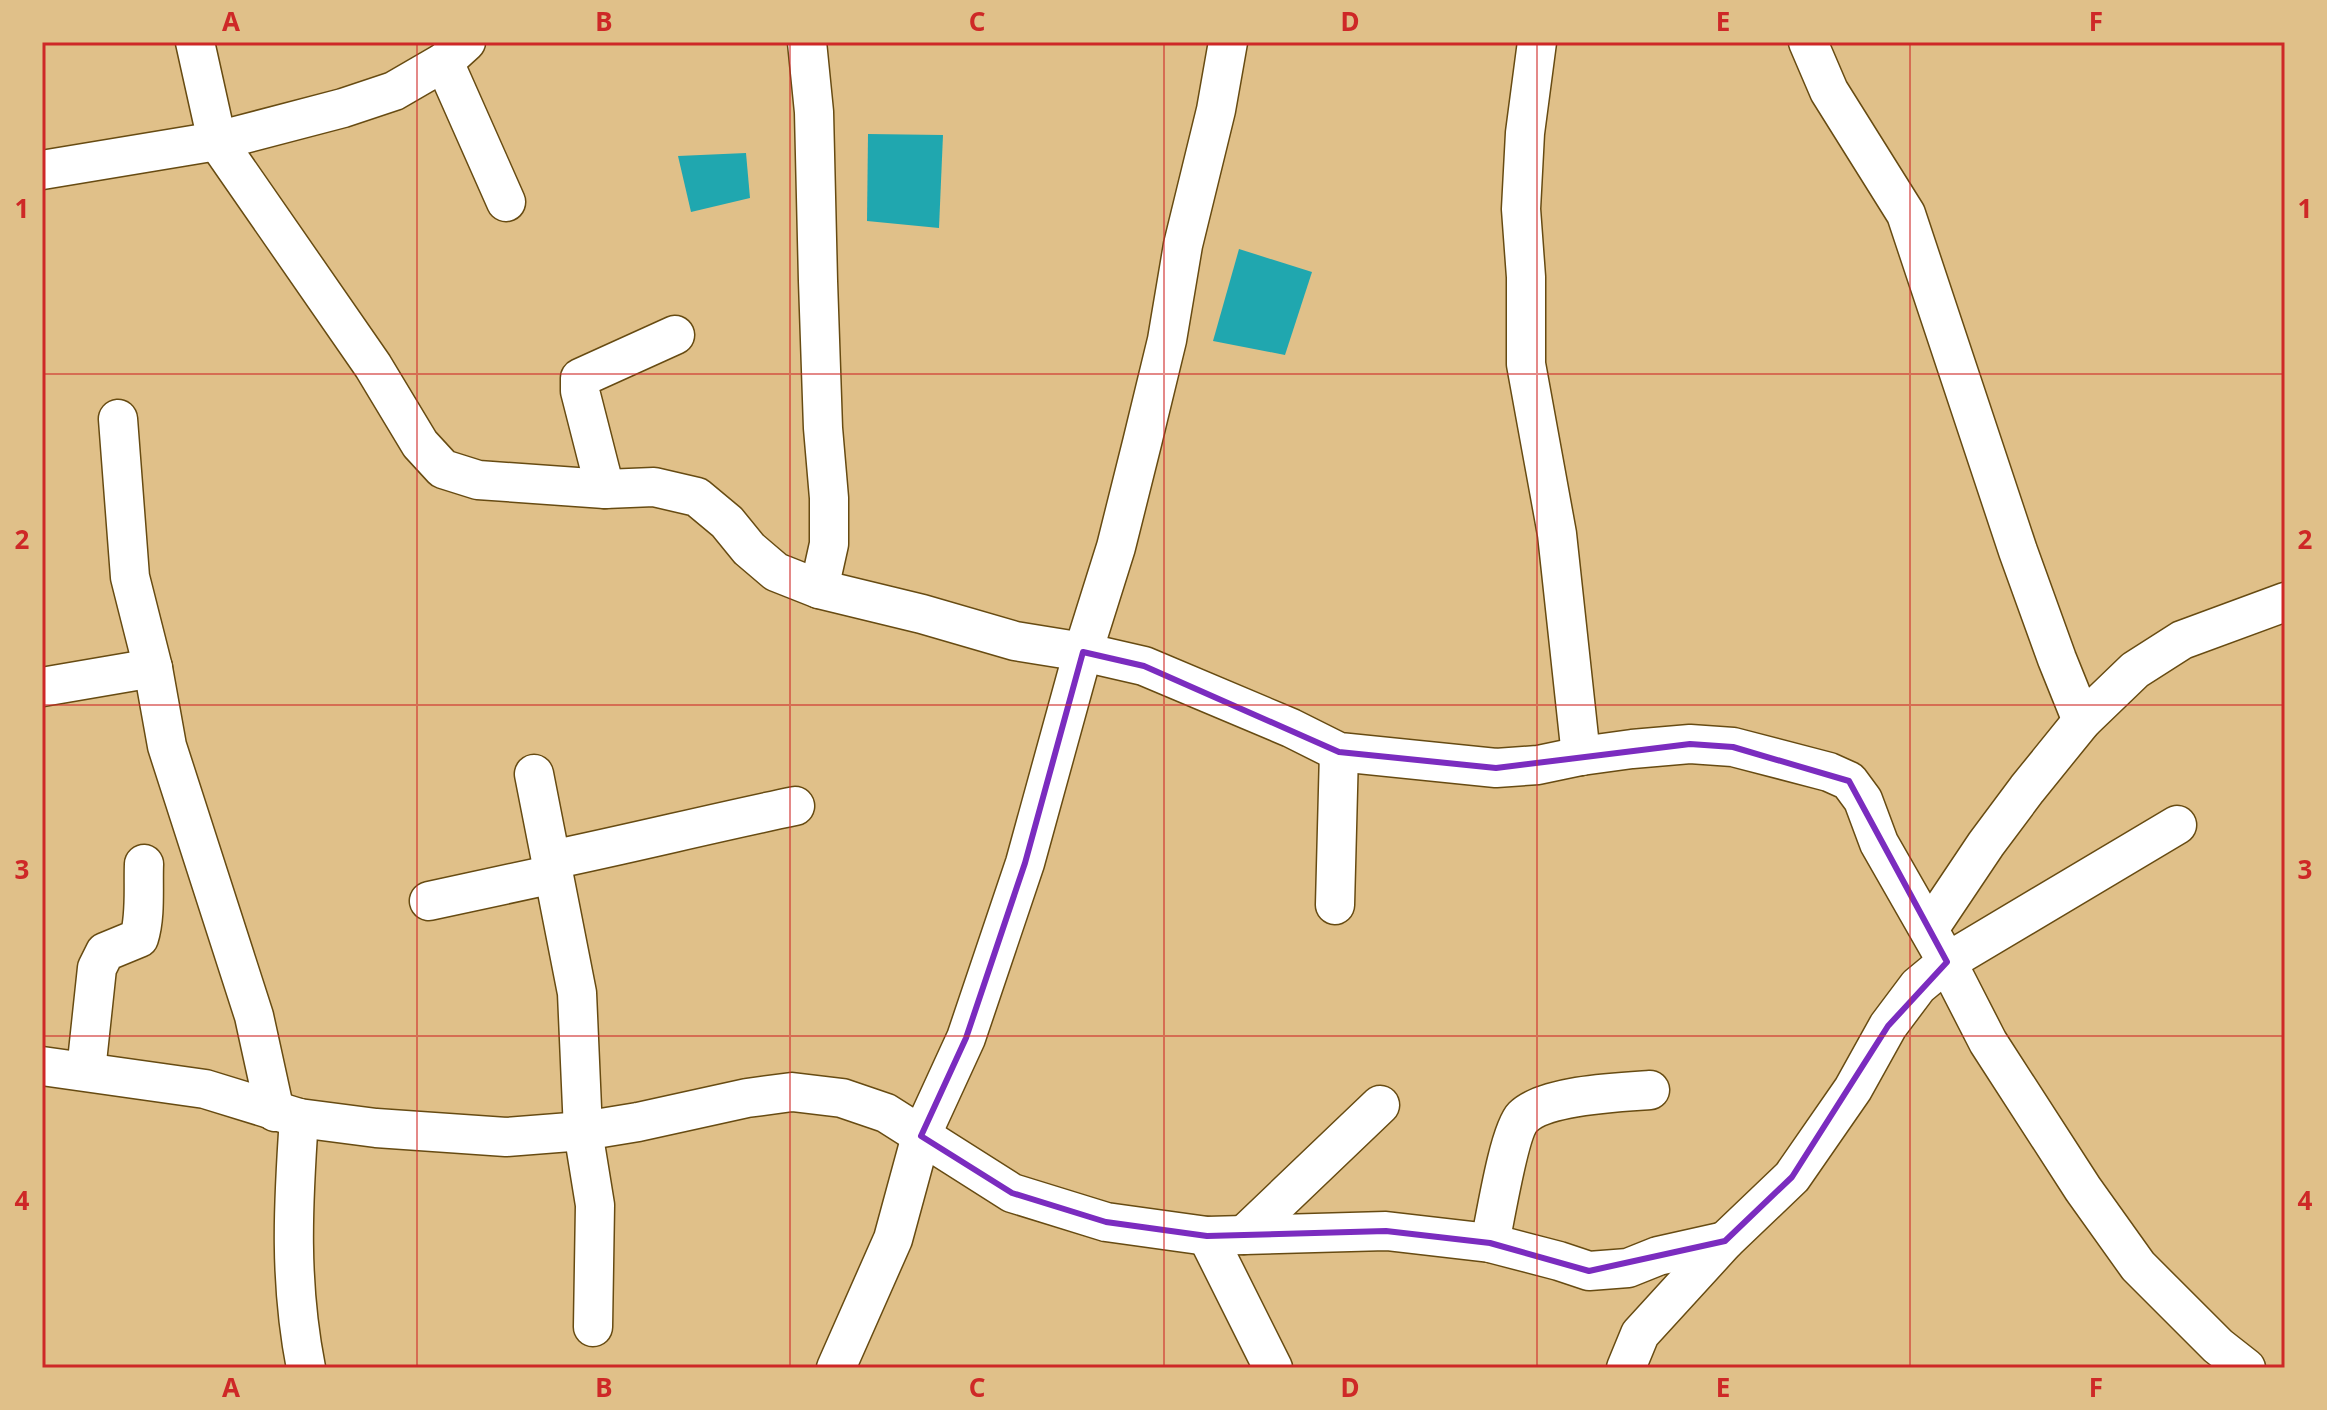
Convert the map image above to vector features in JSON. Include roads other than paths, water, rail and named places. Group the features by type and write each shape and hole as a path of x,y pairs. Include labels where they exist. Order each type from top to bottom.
{"street":[{"path":"195,42 217,141 373,366 420,444 443,469 478,480 605,489 654,487 697,497 727,522 749,549 776,572 819,589 1015,641 1144,666 1291,728 1339,752 1496,768 1690,744 1733,747 1829,772 1849,781 1863,800 1879,843 1929,929 1988,1042 2083,1189 2138,1266 2218,1346 2246,1368"},
{"path":"807,42 814,112 823,428 829,498 829,544 819,589"},
{"path":"836,1368 893,1239 921,1136 966,1038 1025,863 1083,652 1116,547 1167,340 1183,245 1216,110 1228,42"},
{"path":"1537,42 1525,133 1521,209 1526,277 1526,364 1557,534 1581,756"},
{"path":"1808,42 1829,91 1906,214 2023,564 2082,721"},
{"path":"42,170 217,141 329,112 394,91 455,52 506,202"},
{"path":"605,489 580,391 580,378 675,335"},
{"path":"118,419 130,577 153,668 167,746 287,1115 297,1322 306,1368"},
{"path":"1929,929 1986,844 2082,721 2135,670 2182,640 2285,602"},
{"path":"42,687 153,668"},
{"path":"1335,905 1339,752"},
{"path":"534,774 577,993 583,1131 595,1205 593,1327"},
{"path":"429,901 681,829 795,806"},
{"path":"1626,1368 1640,1334 1725,1241 1792,1177 1853,1089 1888,1026 1918,986 1947,962 2177,825"},
{"path":"86,1071 97,968 105,952 139,938 143,925 144,864"},
{"path":"42,1066 205,1089 287,1115 376,1128 506,1137 583,1131 792,1092 842,1098 886,1113 1012,1193 1106,1222 1226,1236 1386,1231 1490,1243 1589,1271 1628,1268 1658,1256 1725,1241"},
{"path":"1490,1243 1516,1129 1523,1117 1541,1107 1591,1094 1650,1090"},
{"path":"1226,1236 1380,1105"},
{"path":"1226,1236 1273,1368"}]}
